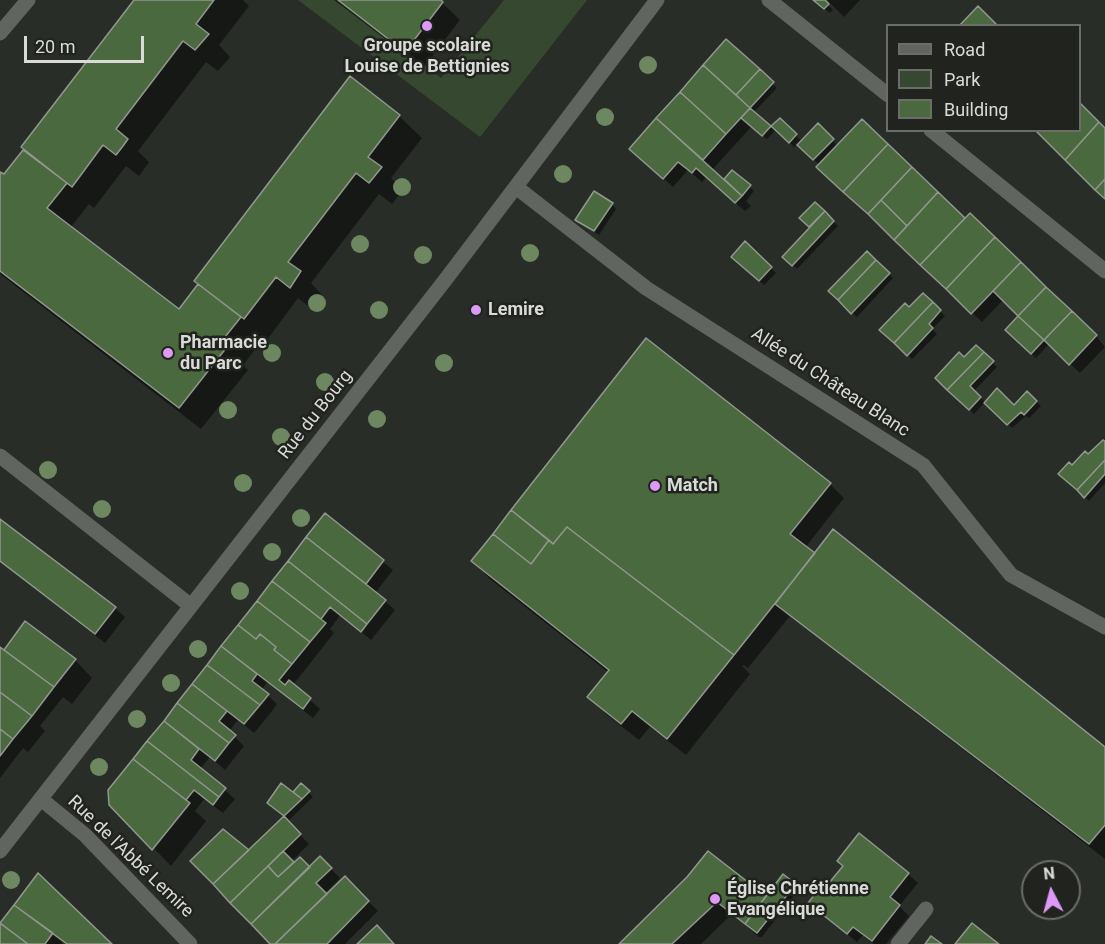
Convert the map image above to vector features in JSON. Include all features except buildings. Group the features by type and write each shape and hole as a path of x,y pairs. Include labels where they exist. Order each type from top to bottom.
{"street":[{"path":"0,33 28,0"},
{"name":"Rue du Bourg","path":"1,849 516,187 657,0"},
{"path":"769,0 886,93"},
{"path":"933,132 1105,271"},
{"name":"Allée du Château Blanc","path":"516,187 646,288 923,465 1011,575 1105,627"},
{"path":"0,456 191,606"},
{"name":"Rue de l'Abbé Lemire","path":"40,799 85,835 190,944"},
{"path":"898,944 926,909"}],"green space":[{"path":"298,0 338,0 441,78 504,0 587,0 480,137"}],"place":[{"name":"Groupe scolaire Louise de Bettignies","path":"427,26"},
{"name":"Lemire","path":"476,310"},
{"name":"Pharmacie du Parc","path":"168,353"},
{"name":"Match","path":"655,486"},
{"name":"Église Chrétienne Evangélique","path":"715,899"}]}
